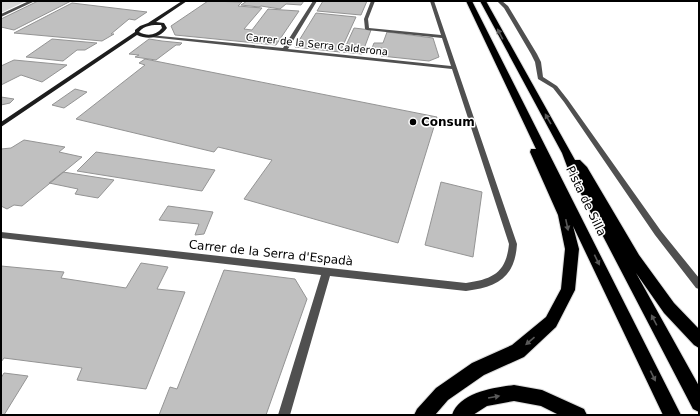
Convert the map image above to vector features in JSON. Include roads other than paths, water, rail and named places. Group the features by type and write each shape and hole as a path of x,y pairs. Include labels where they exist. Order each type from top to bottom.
{"highway":[{"name":"Pista de Silla","path":"469,1 492,49 502,65 672,415"},
{"name":"Pista de Silla","path":"483,1 567,153 573,170 699,403"},
{"path":"423,415 442,394 478,368 518,351 551,322 568,290 572,249 564,215 491,58 492,49"},
{"path":"567,153 583,170 634,259 669,308 699,340"},
{"path":"461,415 462,412 484,398 514,393 542,398 578,415"}],"street":[{"path":"1,16 33,1"},
{"path":"1,125 4,120 124,42 136,33 138,28 149,24 185,1"},
{"path":"285,49 314,1"},
{"path":"374,1 366,19 367,29 443,37"},
{"path":"432,1 454,68"},
{"path":"499,1 506,7 534,54 538,62 540,78 555,87 566,101 658,233 699,285"},
{"path":"124,42 158,34 163,26 165,14"},
{"path":"149,24 163,26 172,36 178,38"},
{"path":"136,33 148,36"},
{"name":"Carrer de la Serra Calderona","path":"148,36 285,49 454,68"},
{"name":"Carrer de la Serra d'Espadà","path":"1,235 459,286 474,286 491,281 508,269 513,254 513,244 454,68"},
{"path":"284,415 327,271"}],"place":[{"name":"Consum","path":"413,122"}]}
